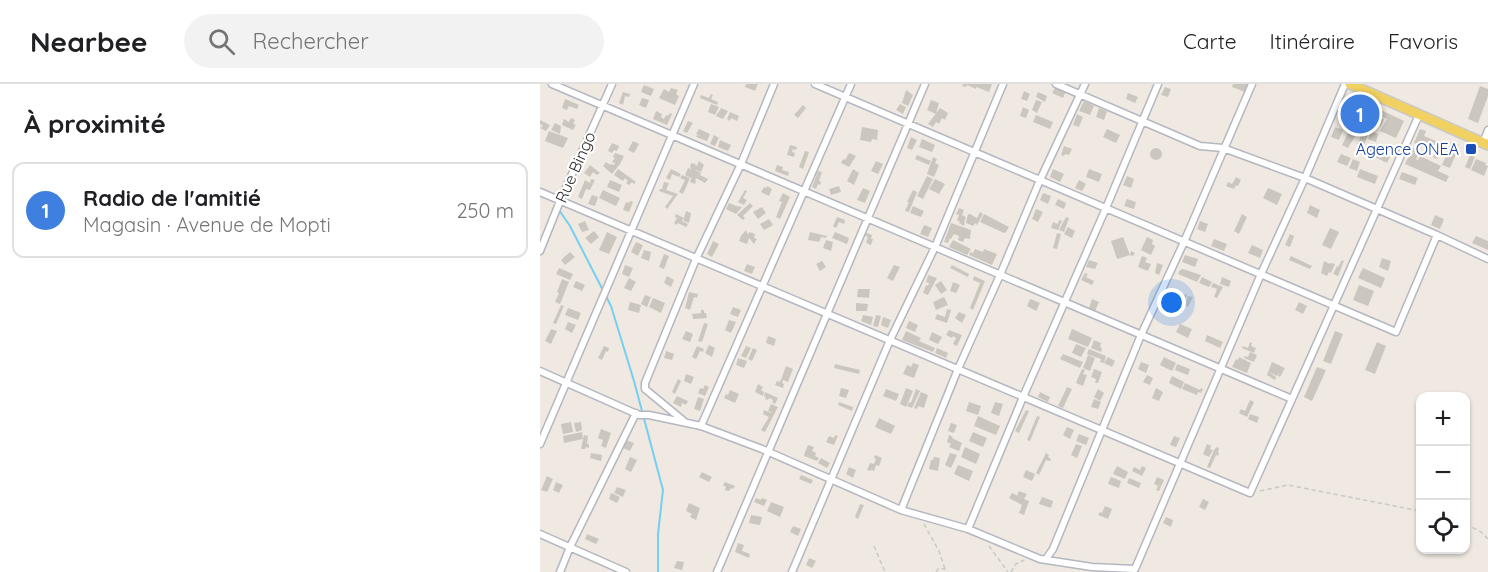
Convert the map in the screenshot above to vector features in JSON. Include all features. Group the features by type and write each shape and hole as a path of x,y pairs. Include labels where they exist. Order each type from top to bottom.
{"main road":[{"path":"1348,84 1485,144"}],"street":[{"path":"552,84 1292,399"},
{"name":"Rue Bingo","path":"540,251 612,84"},
{"path":"540,444 694,84"},
{"path":"686,422 645,389 645,383 696,258 741,165 774,84"},
{"path":"815,84 1396,332 1437,235"},
{"path":"701,426 851,84"},
{"path":"717,572 925,84"},
{"path":"792,572 890,340 934,247 1003,84"},
{"path":"1056,84 1200,146 1223,148 1305,178 1488,259"},
{"path":"901,510 958,369 1040,180 1085,84"},
{"path":"968,529 1158,84"},
{"path":"1046,559 1053,549 1142,335 1252,84"},
{"path":"540,370 637,414 701,426 768,452 901,510 968,529 1040,559 1092,567 1135,569 1261,274 1348,84"},
{"path":"540,192 1250,493 1419,115"},
{"path":"1485,144 1488,129"},
{"path":"560,572 570,547 637,414"},
{"path":"540,534 626,572"}],"path":[{"path":"1250,493 1288,485 1416,510"},
{"path":"920,516 948,572"},
{"path":"1470,526 1488,538"},
{"path":"874,546 885,572"},
{"path":"989,546 1010,572 1016,564 1024,560"},
{"path":"936,572 939,568 945,569"}],"building":[{"path":"746,84 758,84 755,91 745,87"},
{"path":"963,84 992,84 989,92 967,85 962,86"},
{"path":"1233,84 1248,84 1245,92 1232,87"},
{"path":"644,85 654,89 651,96 641,92"},
{"path":"1056,86 1066,91 1063,98 1052,93"},
{"path":"1480,86 1488,89 1488,96 1478,123 1468,119"},
{"path":"1165,87 1171,89 1168,97 1161,95"},
{"path":"671,88 678,90 676,94 679,96 675,105 659,98 664,89 669,92"},
{"path":"906,90 913,95 908,106 902,103"},
{"path":"1024,91 1030,94 1027,101 1021,99"},
{"path":"623,92 630,94 629,97 625,96 623,105 619,103"},
{"path":"1038,92 1047,96 1045,102 1036,97"},
{"path":"1128,93 1138,97 1135,103 1126,99"},
{"path":"711,94 713,95 711,99 718,102 717,105 700,98 701,95 709,98"},
{"path":"642,98 649,100 646,108 639,105"},
{"path":"565,99 579,105 577,109 569,106 567,110 562,108"},
{"path":"931,100 939,103 936,114 927,110"},
{"path":"1036,100 1042,102 1037,113 1032,110"},
{"path":"1347,100 1376,113 1370,131 1378,134 1376,142 1368,139 1370,134 1356,130 1358,123 1365,125 1341,114"},
{"path":"1084,101 1094,106 1090,115 1079,111"},
{"path":"711,104 719,107 715,115 708,112"},
{"path":"900,104 906,107 903,114 896,110"},
{"path":"803,105 806,108 798,118 794,115"},
{"path":"1023,107 1029,110 1026,118 1020,116"},
{"path":"721,108 728,111 723,119 716,116"},
{"path":"940,108 948,113 945,120 942,118 939,124 936,122 933,127 928,124"},
{"path":"1099,108 1107,111 1104,120 1096,117"},
{"path":"1381,110 1404,121 1396,138 1380,131 1387,119 1379,115"},
{"path":"656,111 662,114 661,117 664,119 666,115 672,114 667,125 653,119"},
{"path":"730,112 739,116 737,121 727,119"},
{"path":"1077,114 1083,117 1079,127 1073,125"},
{"path":"1036,115 1053,122 1050,129 1033,122"},
{"path":"1377,116 1384,119 1381,126 1374,122"},
{"path":"571,118 575,120 573,124 576,125 573,130 562,125 564,119 569,122"},
{"path":"540,120 550,125 546,131 540,128 543,126"},
{"path":"688,121 693,123 687,133 683,131"},
{"path":"555,123 561,126 560,134 551,130"},
{"path":"862,127 878,130 877,140 872,139 871,142 860,140"},
{"path":"1335,127 1343,130 1339,140 1331,137"},
{"path":"699,129 710,134 707,141 696,137 701,136 696,134"},
{"path":"1107,129 1120,135 1116,143 1103,137"},
{"path":"1420,129 1426,131 1424,136 1443,144 1437,159 1433,157 1435,152 1414,143"},
{"path":"549,131 568,138 563,148 545,141"},
{"path":"1361,132 1368,135 1363,147 1357,144"},
{"path":"1348,133 1355,136 1348,148 1342,145"},
{"path":"714,135 719,138 715,146 710,144"},
{"path":"911,137 917,140 912,150 907,148"},
{"path":"922,139 935,145 932,152 919,147"},
{"path":"720,140 731,145 728,151 718,147"},
{"path":"633,141 639,144 634,153 628,150"},
{"path":"1451,142 1459,145 1456,152 1448,149"},
{"path":"612,143 619,146 617,151 614,150 612,153 608,151"},
{"path":"790,145 797,147 792,152 795,153 794,157 787,155"},
{"path":"1064,146 1072,149 1069,155 1061,155"},
{"path":"1365,146 1390,157 1387,163 1363,151"},
{"path":"1156,148 1162,154 1156,160 1150,154"},
{"path":"1413,148 1420,151 1416,159 1418,160 1420,156 1441,166 1438,171 1449,176 1446,182 1405,164"},
{"path":"805,151 809,152 803,169 799,167"},
{"path":"1448,151 1456,154 1450,168 1442,165"},
{"path":"615,153 624,156 612,174 603,166 606,162 614,165 615,163 612,162"},
{"path":"849,153 856,156 849,167 841,163"},
{"path":"1341,154 1351,158 1347,166 1337,162"},
{"path":"917,155 931,161 929,165 915,159"},
{"path":"1470,155 1475,157 1470,169 1465,167"},
{"path":"933,157 937,159 935,163 939,165 934,177 927,174"},
{"path":"1353,159 1360,162 1357,171 1349,168"},
{"path":"1476,159 1488,166 1484,176 1471,170"},
{"path":"699,161 704,165 701,172 693,169 708,179 705,183 696,178 695,184 690,182 692,177 685,175 688,168 691,169 691,163 697,166"},
{"path":"876,161 883,164 878,174 871,171"},
{"path":"590,165 600,173 597,175 593,172 590,177 584,173"},
{"path":"777,165 789,172 788,176 775,171"},
{"path":"618,169 636,182 629,185 625,178 623,181 614,175"},
{"path":"671,169 681,174 679,177 672,174 670,180 666,178"},
{"path":"853,169 859,173 854,185 847,181"},
{"path":"1053,169 1064,174 1060,182 1050,177"},
{"path":"1089,169 1102,174 1099,182 1086,177"},
{"path":"1360,169 1378,176 1375,184 1357,177"},
{"path":"818,171 822,172 819,181 821,182 816,189 812,187"},
{"path":"1402,172 1418,178 1415,185 1399,179"},
{"path":"682,175 690,178 683,194 679,192 685,180 680,178"},
{"path":"927,176 933,179 923,199 917,196"},
{"path":"1127,176 1134,179 1131,188 1123,185"},
{"path":"1236,177 1241,180 1238,186 1236,185 1234,189 1226,186 1228,182 1232,184"},
{"path":"591,179 595,180 590,190 586,189 582,199 578,197 585,180 590,183"},
{"path":"935,179 945,184 939,194 929,189"},
{"path":"610,180 622,185 619,192 607,187"},
{"path":"1079,180 1086,184 1082,191 1075,188"},
{"path":"664,182 669,183 666,190 678,194 667,209 665,207 673,196 659,191"},
{"path":"767,186 772,189 769,196 761,192"},
{"path":"839,186 841,192 831,195 829,189"},
{"path":"863,188 870,191 865,203 857,200"},
{"path":"1268,188 1282,194 1277,205 1263,198"},
{"path":"603,190 620,198 616,206 599,198"},
{"path":"745,190 747,191 743,198 747,200 744,205 738,202"},
{"path":"913,190 917,192 909,212 905,211 909,202 907,202"},
{"path":"783,193 790,197 780,219 776,217"},
{"path":"1043,193 1051,196 1048,204 1040,200"},
{"path":"592,195 598,197 595,206 588,204"},
{"path":"1058,199 1066,203 1064,209 1055,205"},
{"path":"1127,199 1136,202 1134,209 1124,206"},
{"path":"626,202 633,202 629,212 623,210"},
{"path":"729,203 742,207 736,214 726,209"},
{"path":"750,203 753,206 743,216 745,218 743,220 737,215"},
{"path":"1310,205 1320,210 1317,218 1307,213"},
{"path":"913,206 924,211 921,217 910,213"},
{"path":"762,207 766,213 758,219 753,212"},
{"path":"959,208 964,210 962,215 966,217 964,226 957,220 959,215 956,214"},
{"path":"1036,209 1043,212 1038,222 1032,219"},
{"path":"686,211 691,213 689,223 684,221"},
{"path":"980,212 983,214 977,225 966,223 968,214 977,218"},
{"path":"676,214 684,218 682,221 688,224 686,227 674,223 677,218"},
{"path":"984,214 1009,227 1006,232 980,222"},
{"path":"1242,214 1247,217 1239,234 1234,231"},
{"path":"1435,215 1444,219 1440,229 1431,225"},
{"path":"837,217 845,220 844,224 839,222 836,228 833,226"},
{"path":"1066,217 1069,218 1064,232 1059,230"},
{"path":"769,219 773,225 764,230 760,224"},
{"path":"1059,220 1062,221 1058,230 1051,228 1053,222 1058,224"},
{"path":"585,221 589,230 582,232 578,224"},
{"path":"1200,221 1208,224 1205,232 1197,229"},
{"path":"951,223 971,230 970,239 965,238 963,242 958,240 959,236 954,234 948,243 944,242"},
{"path":"924,225 932,228 928,237 920,234"},
{"path":"1068,227 1075,231 1072,238 1064,234"},
{"path":"1330,228 1339,232 1331,249 1322,245"},
{"path":"746,230 748,235 749,232 755,234 754,238 757,239 754,244 749,238 747,244 739,241"},
{"path":"594,231 599,237 591,244 585,238"},
{"path":"607,232 617,237 609,254 599,250"},
{"path":"810,232 827,236 826,238 821,237 819,242 808,240"},
{"path":"835,232 849,238 847,244 832,238"},
{"path":"864,232 872,235 871,245 866,243 868,237 863,235"},
{"path":"1057,233 1061,234 1057,249 1053,248"},
{"path":"1290,234 1294,236 1290,247 1285,245"},
{"path":"1476,236 1488,241 1488,250 1472,243"},
{"path":"1123,237 1130,255 1117,259 1111,241"},
{"path":"1147,237 1153,240 1152,244 1155,246 1151,255 1141,250"},
{"path":"1214,239 1227,244 1224,251 1211,246"},
{"path":"826,240 833,242 831,251 823,248"},
{"path":"953,240 971,249 967,255 949,247"},
{"path":"713,241 719,244 712,257 707,254"},
{"path":"636,242 643,245 638,256 631,252"},
{"path":"1252,245 1263,250 1260,258 1248,253"},
{"path":"975,249 983,252 984,249 997,254 992,265 969,255"},
{"path":"644,250 651,252 649,261 641,258"},
{"path":"570,252 575,257 565,265 561,260"},
{"path":"664,254 669,256 664,269 659,267"},
{"path":"1185,255 1198,259 1195,267 1182,262"},
{"path":"1142,256 1147,258 1145,262 1151,264 1148,271 1138,267"},
{"path":"1291,256 1312,266 1310,269 1289,260"},
{"path":"1382,258 1391,261 1388,271 1379,267"},
{"path":"1089,260 1098,263 1095,269 1086,267"},
{"path":"1342,260 1344,261 1338,276 1333,274 1337,266"},
{"path":"822,261 826,267 820,271 816,264"},
{"path":"1324,261 1335,264 1327,276 1321,273"},
{"path":"1157,263 1163,265 1159,275 1155,273"},
{"path":"747,264 755,267 752,274 744,271"},
{"path":"625,265 633,268 629,277 622,274"},
{"path":"894,265 900,267 893,281 887,278"},
{"path":"952,265 969,274 968,277 950,268"},
{"path":"559,268 573,274 570,280 556,274"},
{"path":"1363,268 1385,278 1381,288 1358,278"},
{"path":"1183,269 1201,275 1197,282 1178,274"},
{"path":"1085,273 1088,274 1086,277 1094,281 1092,285 1081,280"},
{"path":"928,275 937,278 928,295 923,293 929,283 926,282"},
{"path":"667,276 674,280 671,287 664,283"},
{"path":"974,276 985,281 973,310 970,308 980,283 973,280"},
{"path":"1202,277 1212,282 1209,287 1199,283"},
{"path":"1222,277 1231,281 1229,287 1220,284"},
{"path":"629,278 636,282 631,291 624,288"},
{"path":"562,279 569,282 560,304 555,302"},
{"path":"576,281 585,285 582,291 573,287"},
{"path":"941,281 947,290 941,294 935,285"},
{"path":"953,282 960,285 956,293 950,291"},
{"path":"1213,283 1223,287 1217,298 1214,297 1217,289 1211,287"},
{"path":"1359,285 1374,291 1368,306 1353,300"},
{"path":"858,289 870,289 869,298 857,297"},
{"path":"689,292 698,294 697,298 694,297 690,310 685,308"},
{"path":"1185,294 1187,295 1185,302 1188,296 1193,297 1188,307 1181,304"},
{"path":"645,295 651,297 647,307 641,304"},
{"path":"944,297 948,305 936,310 933,302"},
{"path":"653,298 665,303 661,313 649,307"},
{"path":"1030,299 1040,303 1036,311 1027,306"},
{"path":"1092,299 1099,302 1095,311 1089,308"},
{"path":"630,302 641,305 639,313 628,310"},
{"path":"1299,302 1307,306 1303,314 1295,310"},
{"path":"856,303 868,304 867,311 856,311"},
{"path":"561,305 564,306 556,324 553,323"},
{"path":"733,307 741,310 738,317 730,314"},
{"path":"568,308 581,313 578,320 565,315"},
{"path":"947,309 951,310 947,323 935,319 937,314 945,317"},
{"path":"701,310 704,310 707,318 693,319 692,314 701,313"},
{"path":"959,312 966,315 962,323 955,318"},
{"path":"863,315 873,317 871,325 861,321"},
{"path":"876,315 881,316 878,327 873,326"},
{"path":"883,317 891,320 888,328 881,325"},
{"path":"729,320 736,322 731,333 725,330"},
{"path":"909,321 918,325 915,332 906,328"},
{"path":"568,322 576,325 572,333 565,329"},
{"path":"704,323 708,324 702,342 698,341"},
{"path":"1180,324 1192,329 1188,338 1176,332"},
{"path":"551,329 557,331 551,344 545,341"},
{"path":"1072,329 1092,338 1088,347 1068,339"},
{"path":"949,330 962,335 957,346 953,344 956,338 946,335"},
{"path":"686,331 693,334 690,342 682,339"},
{"path":"906,331 921,338 919,341 935,348 933,352 902,340"},
{"path":"1335,331 1343,334 1331,364 1323,361"},
{"path":"932,332 942,337 938,344 929,340"},
{"path":"1207,335 1223,342 1220,348 1205,341"},
{"path":"768,336 776,339 774,346 766,343"},
{"path":"1094,340 1101,343 1101,352 1091,348"},
{"path":"1250,342 1251,346 1256,348 1254,353 1242,348 1243,346 1248,348"},
{"path":"1377,342 1386,346 1375,374 1365,370"},
{"path":"1076,344 1086,348 1081,357 1072,353"},
{"path":"709,345 715,348 712,357 705,353"},
{"path":"604,346 609,348 602,360 598,358"},
{"path":"697,346 704,349 703,352 700,351 696,359 692,357"},
{"path":"746,346 751,348 746,358 741,356"},
{"path":"753,348 757,350 752,361 748,359"},
{"path":"937,348 948,353 946,358 935,353"},
{"path":"1089,349 1106,356 1104,363 1100,362 1101,359 1087,354"},
{"path":"666,351 674,354 672,360 664,358"},
{"path":"1250,352 1257,355 1254,362 1244,358 1248,357"},
{"path":"1063,354 1083,362 1080,368 1060,359"},
{"path":"1088,355 1095,358 1090,371 1083,368"},
{"path":"1108,357 1115,361 1112,367 1104,363"},
{"path":"1164,357 1176,363 1172,371 1160,365"},
{"path":"1239,357 1251,363 1247,373 1232,367"},
{"path":"738,358 747,361 744,368 736,365"},
{"path":"1141,362 1149,365 1146,373 1138,369"},
{"path":"1272,362 1285,368 1280,377 1278,376 1280,372 1277,376 1269,372 1276,377 1275,380 1267,375"},
{"path":"913,363 919,365 914,378 903,374 907,365 911,367"},
{"path":"835,364 860,370 859,374 834,368"},
{"path":"1177,364 1190,369 1188,375 1175,370"},
{"path":"786,366 793,369 788,382 783,380 783,388 775,385 781,380"},
{"path":"1317,367 1326,370 1312,401 1304,397"},
{"path":"1082,369 1085,370 1083,374 1087,375 1083,386 1076,383"},
{"path":"1094,369 1102,372 1098,383 1095,383 1096,379 1091,377"},
{"path":"686,374 694,377 691,384 684,381"},
{"path":"1147,375 1153,378 1150,385 1143,382"},
{"path":"1172,376 1184,382 1181,389 1169,383"},
{"path":"678,379 681,381 675,394 672,392"},
{"path":"1185,383 1200,390 1203,389 1197,395 1182,389"},
{"path":"758,384 763,387 761,390 764,392 763,396 755,392"},
{"path":"705,385 709,387 705,396 698,393"},
{"path":"1067,387 1072,389 1063,408 1058,406"},
{"path":"841,388 849,390 846,398 839,396"},
{"path":"906,388 913,391 906,407 900,404"},
{"path":"1156,388 1163,392 1159,401 1152,398"},
{"path":"886,389 899,394 896,401 883,396"},
{"path":"916,389 920,391 912,408 907,406 909,402 911,403"},
{"path":"1098,389 1104,393 1100,401 1094,397"},
{"path":"730,390 739,394 735,403 724,398"},
{"path":"765,392 778,398 775,404 769,398 765,399"},
{"path":"921,392 928,395 924,408 918,406 917,409 914,408"},
{"path":"1040,392 1050,397 1048,402 1038,397"},
{"path":"677,396 688,401 686,405 682,403 681,407 673,403"},
{"path":"698,397 704,399 700,411 694,409"},
{"path":"1094,399 1101,402 1098,409 1091,407"},
{"path":"1250,400 1254,402 1247,417 1239,413 1241,409 1245,411"},
{"path":"839,402 853,407 852,411 838,405"},
{"path":"969,402 981,406 978,415 966,411"},
{"path":"995,402 1003,404 999,416 991,413"},
{"path":"771,404 778,407 765,432 761,430 769,417 763,414 764,410 771,413 768,411"},
{"path":"1026,410 1029,411 1019,433 1015,431"},
{"path":"1250,414 1259,417 1257,423 1248,419"},
{"path":"978,416 1000,426 996,435 974,426"},
{"path":"1037,416 1040,417 1030,441 1027,440"},
{"path":"879,418 895,426 891,434 875,427"},
{"path":"571,422 573,432 563,434 561,424"},
{"path":"581,422 582,430 576,432 574,423"},
{"path":"951,423 957,425 954,433 948,431"},
{"path":"1067,427 1074,430 1070,439 1063,435"},
{"path":"601,429 611,433 606,448 601,446 603,440 598,438"},
{"path":"582,432 583,439 564,443 563,436"},
{"path":"973,432 987,438 983,447 969,441"},
{"path":"1079,434 1089,438 1086,445 1076,441"},
{"path":"584,435 588,436 589,448 581,449"},
{"path":"835,435 838,436 834,445 826,442 829,436 834,438"},
{"path":"949,435 962,443 959,451 949,447 951,444 947,442"},
{"path":"1174,436 1180,438 1176,447 1170,445"},
{"path":"626,440 634,443 630,451 623,448"},
{"path":"1076,444 1082,446 1077,458 1071,455"},
{"path":"1207,444 1213,450 1209,457 1203,454"},
{"path":"808,445 814,447 812,451 819,458 817,461 804,456"},
{"path":"965,447 980,454 976,464 961,457"},
{"path":"1219,448 1218,456 1216,455 1210,468 1207,467 1214,450"},
{"path":"591,453 602,455 601,461 590,458"},
{"path":"950,453 957,455 951,468 945,465"},
{"path":"1046,453 1051,459 1046,460 1039,475 1036,473"},
{"path":"875,455 882,458 879,466 876,465 874,471 867,470 870,463 874,464"},
{"path":"630,457 637,460 631,472 625,469"},
{"path":"934,457 940,458 938,471 929,469"},
{"path":"821,458 830,463 827,468 818,463"},
{"path":"958,465 973,471 969,481 954,474"},
{"path":"1117,466 1128,472 1125,479 1113,474"},
{"path":"1142,466 1146,468 1142,476 1132,471 1134,467 1140,470"},
{"path":"849,467 856,470 853,478 846,474"},
{"path":"1026,470 1035,474 1032,481 1023,477"},
{"path":"702,472 712,477 709,482 699,477"},
{"path":"801,475 813,480 811,484 799,479"},
{"path":"547,476 553,479 547,492 541,490"},
{"path":"1111,477 1121,481 1119,488 1108,484"},
{"path":"1157,477 1164,480 1159,491 1156,490 1158,486 1154,484"},
{"path":"1129,478 1141,483 1139,488 1127,483"},
{"path":"556,482 563,485 559,493 553,490"},
{"path":"725,482 735,486 729,491 725,490 726,487 723,485"},
{"path":"617,487 626,490 623,497 614,493"},
{"path":"1019,491 1027,494 1024,499 1029,501 1024,515 1019,513 1022,505 1009,498 1012,493 1022,498 1017,495"},
{"path":"611,493 620,497 617,503 609,499"},
{"path":"1042,497 1053,501 1051,508 1039,504"},
{"path":"756,498 767,500 764,506 754,502"},
{"path":"1203,499 1209,502 1205,510 1199,507"},
{"path":"771,502 784,507 780,517 767,511"},
{"path":"689,503 700,508 696,520 686,511"},
{"path":"860,504 864,505 858,519 855,517"},
{"path":"1105,506 1112,509 1108,519 1098,515 1102,513"},
{"path":"751,515 762,517 760,525 749,523"},
{"path":"1166,517 1173,520 1171,527 1163,523"},
{"path":"793,526 801,529 798,536 790,532"},
{"path":"587,534 599,539 596,544 585,539"},
{"path":"738,543 744,545 742,551 750,554 749,558 735,552"},
{"path":"809,558 816,561 812,568 806,565"},
{"path":"677,561 684,562 682,570 674,568"}],"waterway":[{"path":"559,210 570,226 611,306 634,381 663,490 658,534 658,572"}],"place":[{"name":"Radio de l'amitié","path":"1360,114"},
{"name":"Agence ONEA","path":"1471,149"}]}
